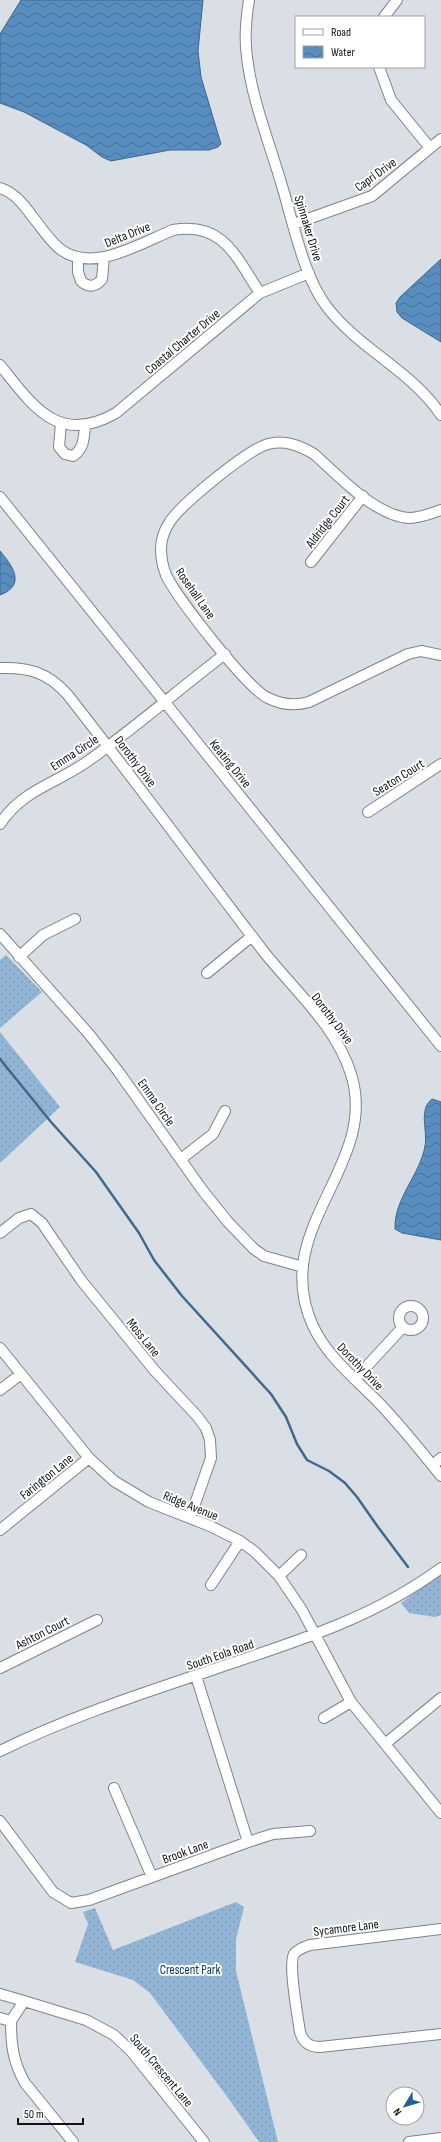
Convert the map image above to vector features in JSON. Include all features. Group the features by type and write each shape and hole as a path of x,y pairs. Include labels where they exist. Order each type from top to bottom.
{"street":[{"name":"Spinnaker Drive","path":"249,0 245,39 251,83 309,273 326,307 340,323 416,386 433,403 441,415"},
{"path":"385,16 397,0"},
{"path":"379,68 391,100 430,148"},
{"name":"Capri Drive","path":"294,224 372,196 441,139"},
{"name":"Delta Drive","path":"0,188 14,195 23,204 61,250 78,258 92,260 104,257 173,230 197,229 215,235 228,245 260,293"},
{"path":"78,258 78,272 81,281 91,286 95,285 102,279 104,257"},
{"name":"Coastal Charter Drive","path":"61,424 93,424 116,413 260,293 309,273"},
{"path":"0,365 39,412 61,424 59,447 65,454 73,456 79,452 83,444 85,425"},
{"name":"Rosehall Lane","path":"441,510 424,516 408,518 393,515 382,510 363,496 314,454 292,444 267,444 254,450 179,510 169,523 162,537 162,560 166,574 172,586 225,654 260,694 285,704 298,705 309,702 408,654 421,651 441,655"},
{"name":"Aldridge Court","path":"311,562 363,496"},
{"name":"Keating Drive","path":"0,497 441,1046"},
{"name":"Emma Circle","path":"0,824 16,804 28,794 82,766 225,654"},
{"name":"Dorothy Drive","path":"0,668 20,667 38,672 54,681 67,694 108,745 252,936 344,1052 354,1089 355,1120 348,1150 311,1230 306,1245 303,1267 304,1296 312,1323 332,1356 394,1419 441,1476"},
{"name":"Seaton Court","path":"368,812 441,764"},
{"path":"19,957 43,936 75,919"},
{"name":"Emma Circle","path":"0,934 89,1034 118,1071 216,1207 254,1249 270,1259 303,1267"},
{"path":"207,973 252,936"},
{"path":"181,1159 213,1134 225,1111"},
{"name":"Moss Lane","path":"0,1233 20,1218 31,1214 42,1223 86,1286 155,1371 202,1422 210,1440 212,1458 190,1518"},
{"path":"355,1379 403,1327"},
{"name":"Ridge Avenue","path":"0,1348 89,1458 114,1481 130,1492 149,1502 190,1518 240,1541 255,1552 279,1576 302,1610 351,1702 441,1813"},
{"path":"0,1390 21,1374"},
{"name":"Farington Lane","path":"0,1530 89,1458"},
{"path":"432,1465 441,1458"},
{"path":"211,1585 240,1541"},
{"path":"279,1576 301,1555"},
{"name":"South Eola Road","path":"0,1750 59,1723 337,1627 377,1608 422,1582 441,1568"},
{"name":"Ashton Court","path":"0,1668 96,1620"},
{"path":"196,1676 248,1842"},
{"path":"385,1744 441,1698"},
{"path":"324,1718 351,1702"},
{"path":"114,1788 152,1877"},
{"name":"Brook Lane","path":"2,1827 53,1892 66,1902 80,1903 273,1834 310,1831"},
{"name":"Sycamore Lane","path":"441,1929 310,1945 299,1949 294,1954 292,1966 300,2032 302,2038 309,2045 320,2047 441,2034"},
{"name":"South Crescent Lane","path":"0,1994 86,2020 114,2035 131,2051 204,2142"},
{"path":"24,2001 11,2021 11,2048 19,2072 73,2142"},
{"path":"0,2018 11,2021"},
{"path":"409,2142 441,2138"}],"green space":[{"path":"6,955 42,992 0,1028 0,960"},
{"path":"0,1032 60,1107 0,1163"},
{"path":"441,1572 441,1615 435,1617 409,1613 401,1603"},
{"name":"Crescent Park","path":"236,1902 244,1907 236,1939 236,1971 278,2142 259,2142 150,1993 133,1980 75,1962 88,1924 83,1912 95,1908 113,1950"}],"water":[{"path":"21,0 203,0 198,51 201,77 221,144 218,147 209,150 170,150 111,161 102,157 86,145 24,112 0,103 0,34"},
{"path":"441,259 441,342 402,318 397,312 396,303 400,297"},
{"path":"0,551 9,562 15,574 15,580 13,586 8,591 0,595"},
{"path":"432,1099 441,1102 441,1240 402,1233 395,1229 399,1207 422,1157 426,1140 424,1121 425,1109"}],"waterway":[{"path":"0,1059 51,1122 96,1172 139,1233 154,1260 182,1296 271,1394 286,1417 297,1444 307,1460 329,1471 345,1483 408,1567"}]}
